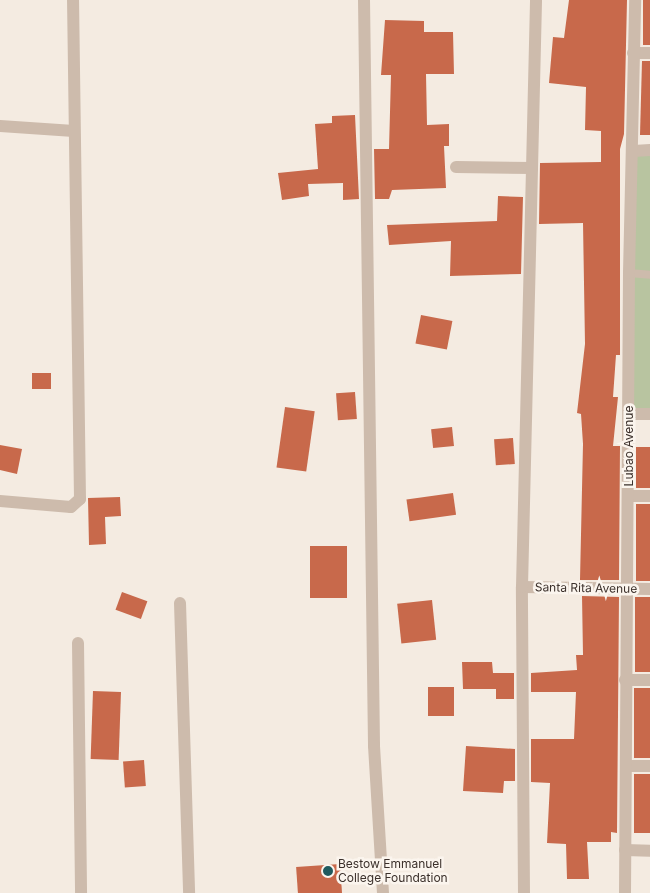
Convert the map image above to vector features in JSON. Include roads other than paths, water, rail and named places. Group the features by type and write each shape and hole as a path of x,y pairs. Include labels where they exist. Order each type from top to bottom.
{"street":[{"path":"0,501 71,507 80,499 73,0"},
{"path":"364,0 374,746 383,893"},
{"path":"524,893 522,587 536,0"},
{"name":"Lubao Avenue","path":"626,893 625,680 630,589 629,273 634,151 633,53 635,0"},
{"path":"633,53 650,53"},
{"path":"0,126 74,132"},
{"path":"634,151 650,150"},
{"path":"456,167 532,168"},
{"path":"629,414 650,414"},
{"path":"629,496 650,496"},
{"name":"Santa Rita Avenue","path":"522,587 650,589"},
{"path":"180,604 189,893"},
{"path":"78,643 81,893"},
{"path":"625,680 650,680"},
{"path":"626,766 650,766"},
{"path":"625,850 650,851"}],"lane":[{"path":"629,273 650,275"}],"place":[{"name":"Bestow Emmanuel College Foundation","path":"328,871"}]}
